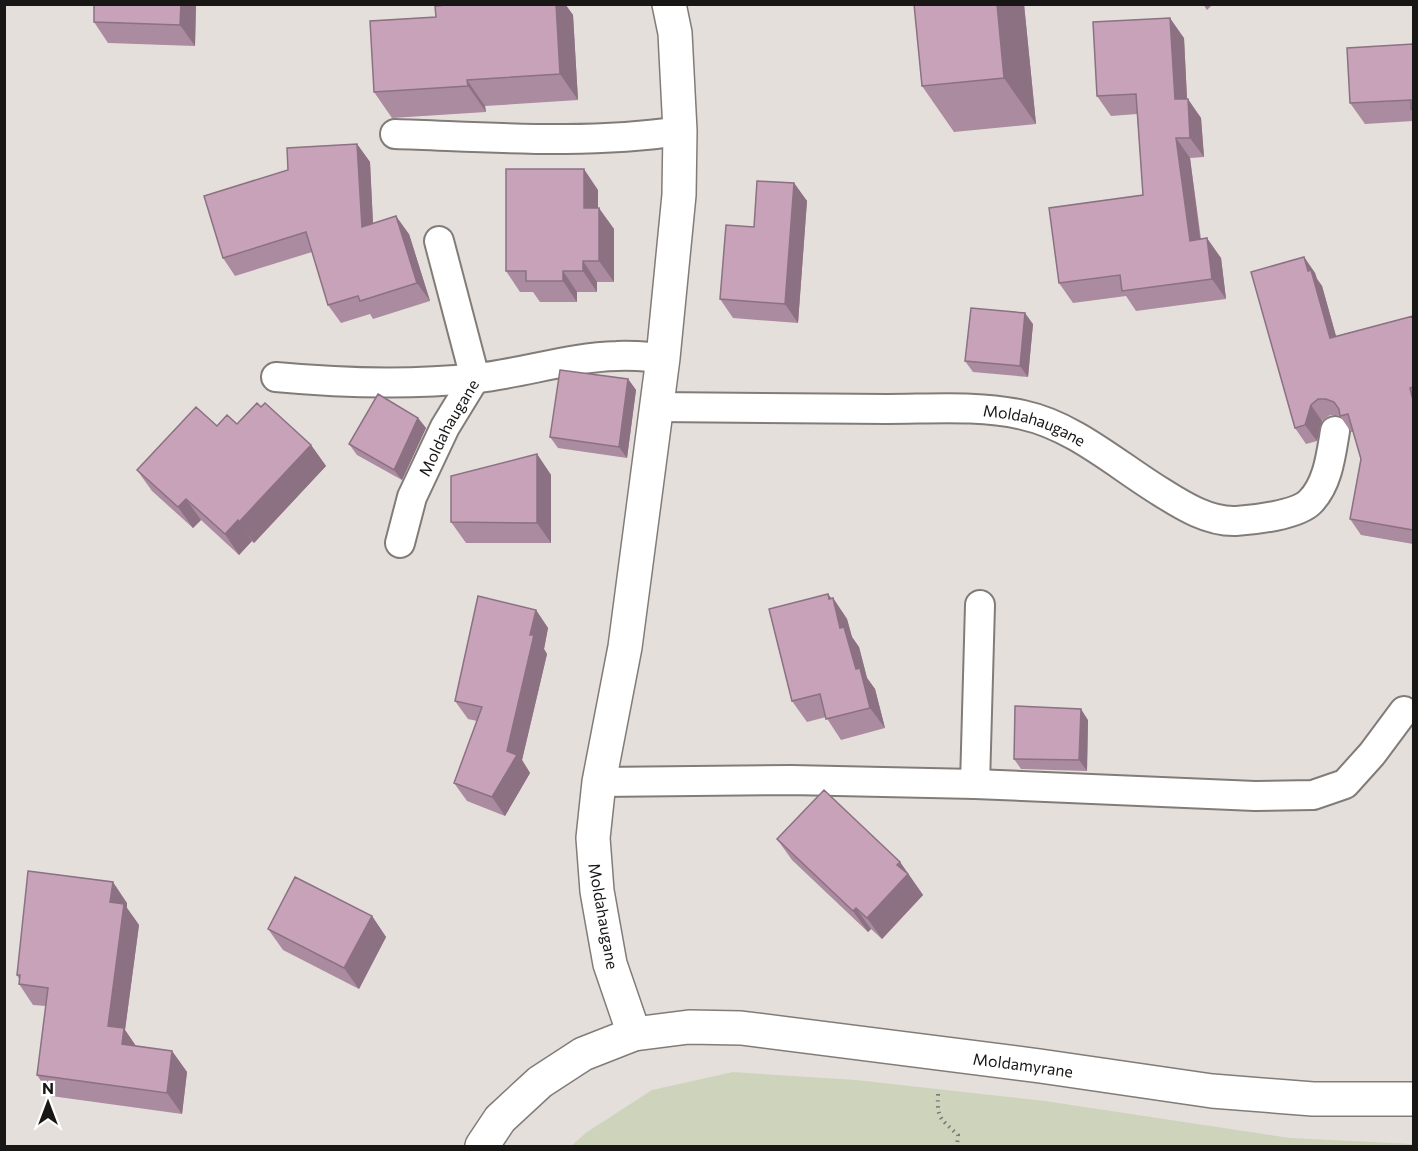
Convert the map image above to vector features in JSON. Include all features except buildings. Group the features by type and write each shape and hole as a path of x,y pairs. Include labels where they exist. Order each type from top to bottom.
{"street":[{"name":"Moldahaugane","path":"634,1034 610,964 597,891 593,838 600,782 625,647 663,357 679,195 680,131 675,33 669,4"},
{"name":"Moldamyrane","path":"634,1034 689,1027 741,1028 1212,1091 1313,1099 1413,1099"},
{"path":"482,1146 500,1119 540,1082 583,1054 634,1034"}],"lane":[{"path":"395,134 636,138 680,131"},
{"name":"Moldahaugane","path":"400,543 412,497 445,427 475,378 439,241"},
{"path":"276,376 332,382 475,378 616,356 663,357"},
{"name":"Moldahaugane","path":"656,407 968,409 1022,415 1053,424 1095,448 1177,502 1202,515 1233,521 1278,516 1308,504 1322,485 1335,430"},
{"path":"975,784 980,604"},
{"path":"600,782 790,780 975,784 1255,796 1313,795 1345,784 1372,754 1404,711"}],"path":[{"path":"939,1054 937,1111 939,1117 958,1135 957,1146"}],"green space":[{"path":"733,1072 856,1080 1045,1101 1290,1138 1413,1144 1413,1146 571,1146 587,1132 652,1090"}]}
